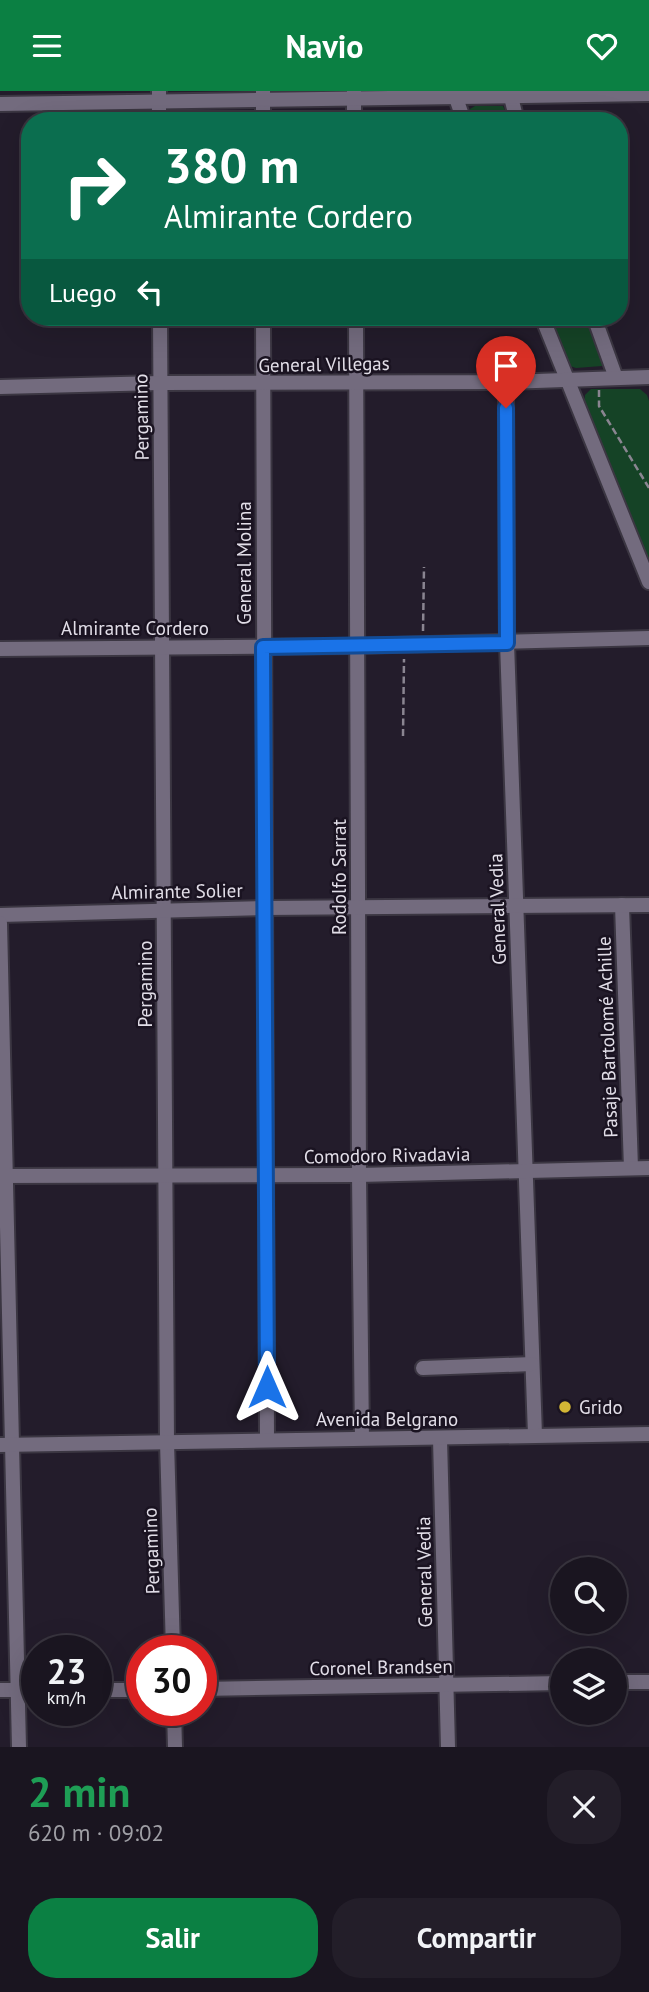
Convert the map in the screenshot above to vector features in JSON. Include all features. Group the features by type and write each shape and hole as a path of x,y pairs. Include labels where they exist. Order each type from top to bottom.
{"street":[{"path":"0,104 159,96 456,98 649,94"},
{"path":"511,97 515,112"},
{"path":"456,98 461,112"},
{"name":"Pergamino","path":"160,326 164,1176 173,1635"},
{"name":"General Molina","path":"263,326 267,1439"},
{"name":"Rodolfo Sarrat","path":"356,326 362,1438"},
{"path":"546,326 649,582"},
{"path":"597,326 616,378"},
{"name":"General Villegas","path":"0,387 160,383 506,382 649,377"},
{"name":"General Vedia","path":"506,382 507,643 534,1435"},
{"name":"Almirante Cordero","path":"0,649 423,645 649,638"},
{"name":"Pasaje Bartolomé Achille","path":"622,905 631,1168"},
{"name":"Almirante Solier","path":"0,915 265,908 649,905"},
{"path":"0,923 6,1445 19,1690 19,1747"},
{"name":"Comodoro Rivadavia","path":"3,1176 359,1175 649,1168"},
{"path":"423,1368 532,1364"},
{"name":"Avenida Belgrano","path":"6,1445 649,1434"},
{"name":"General Vedia","path":"440,1439 448,1747"},
{"path":"627,1682 649,1682"},
{"name":"Coronel Brandsen","path":"217,1689 550,1683"},
{"path":"0,1691 19,1690"},
{"path":"174,1726 175,1747"}],"path":[{"path":"599,378 599,406 649,488"},
{"path":"423,645 424,567"},
{"path":"403,736 404,645"}],"green space":[{"path":"475,106 503,106 506,112 470,112"},
{"path":"554,326 592,326 605,360 602,366 570,366"},
{"path":"591,389 640,389 649,401 649,567 584,405 585,395"}],"place":[{"name":"Grido","path":"565,1407"}],"route":[{"path":"267,1387 263,647 507,643 506,408"}]}
